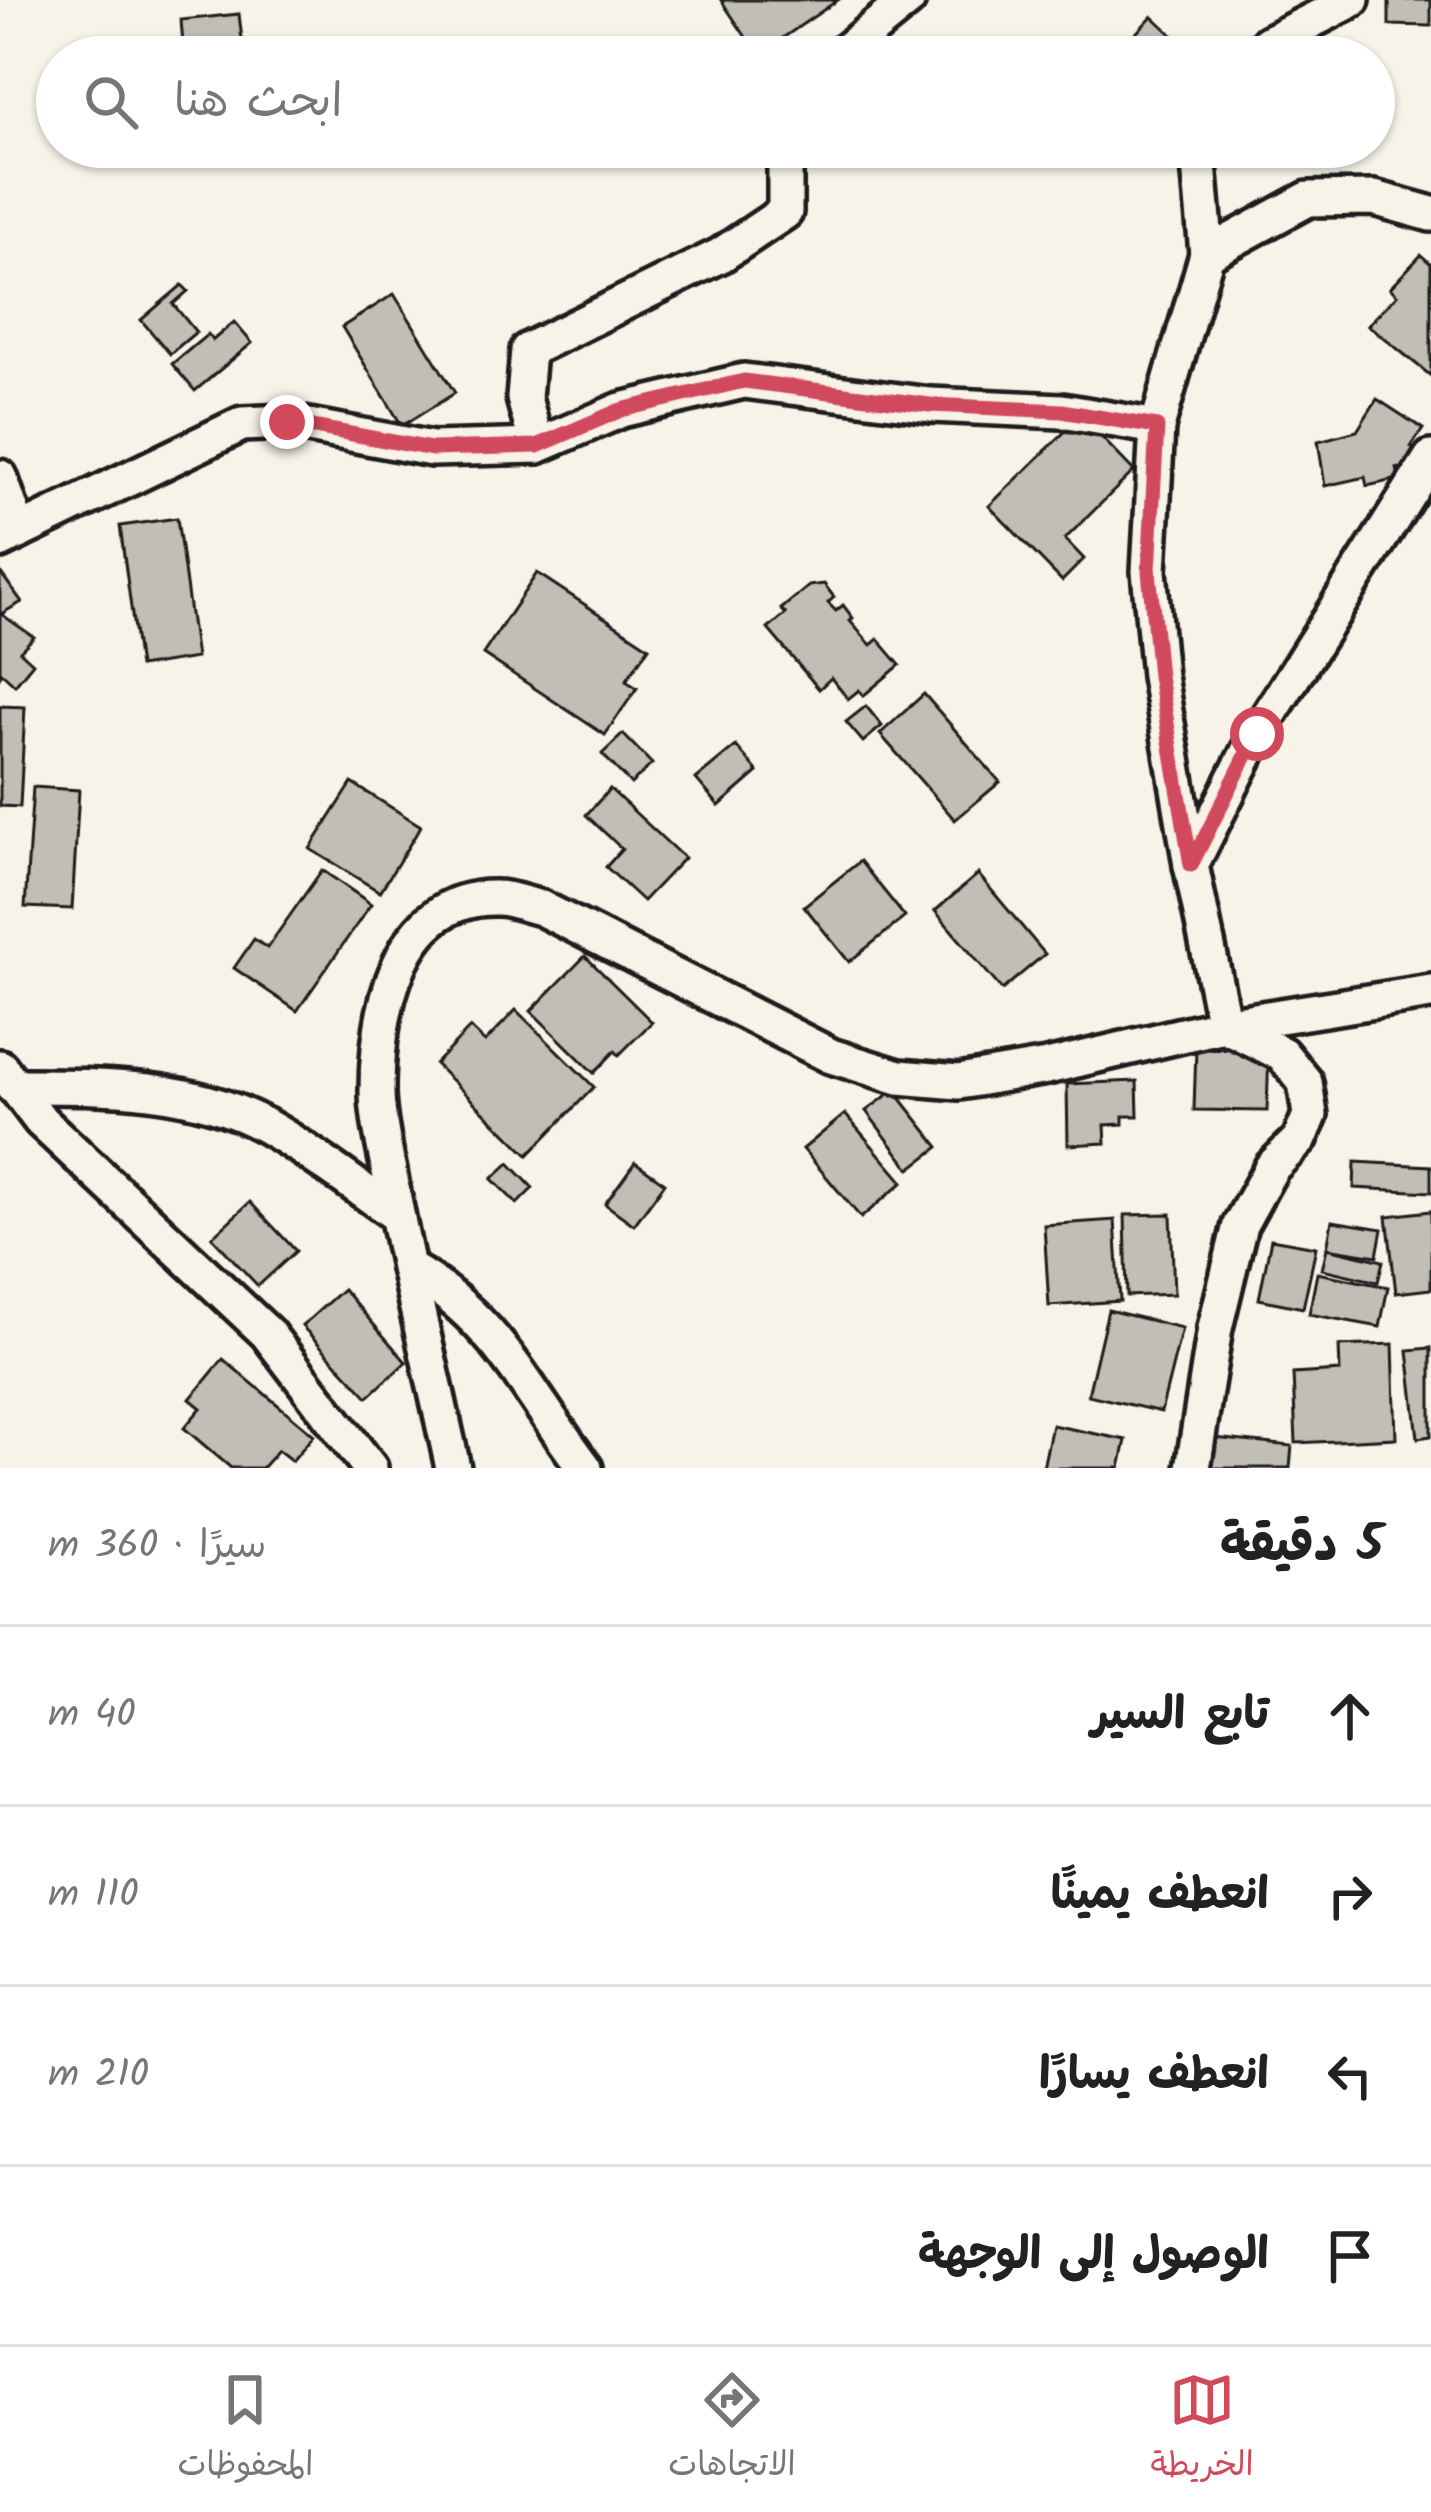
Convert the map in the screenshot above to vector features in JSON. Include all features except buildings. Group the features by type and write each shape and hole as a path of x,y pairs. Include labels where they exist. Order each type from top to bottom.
{"street":[{"path":"864,36 908,0"},
{"path":"1270,36 1288,0"},
{"path":"1288,36 1352,0"},
{"path":"537,446 524,398 528,350 721,255 785,212 785,168"},
{"path":"1199,168 1207,254 1157,427 1149,571 1159,676 1224,1024"},
{"path":"1207,254 1308,199 1374,198 1431,214"},
{"path":"0,477 10,537 242,424 287,422 432,449 537,446 621,410 744,381 930,405 1062,411 1157,427"},
{"path":"1191,865 1257,734 1431,458"},
{"path":"453,1468 376,1096 382,1014 401,960 427,920 461,902 498,897 541,908 831,1055 899,1077 959,1082 1047,1067 1224,1024 1431,992"},
{"path":"1193,1468 1215,1328 1240,1226 1272,1167 1300,1139 1310,1114 1305,1082 1282,1054 1224,1024"},
{"path":"6,1076 191,1099 264,1124 397,1215"},
{"path":"6,1076 40,1120 267,1333 370,1468"},
{"path":"408,1268 445,1288 519,1368 585,1468"}],"route":[{"path":"287,422 432,449 537,446 621,410 744,381 930,405 1062,411 1157,427 1149,571 1159,676 1191,865 1257,734"}]}
